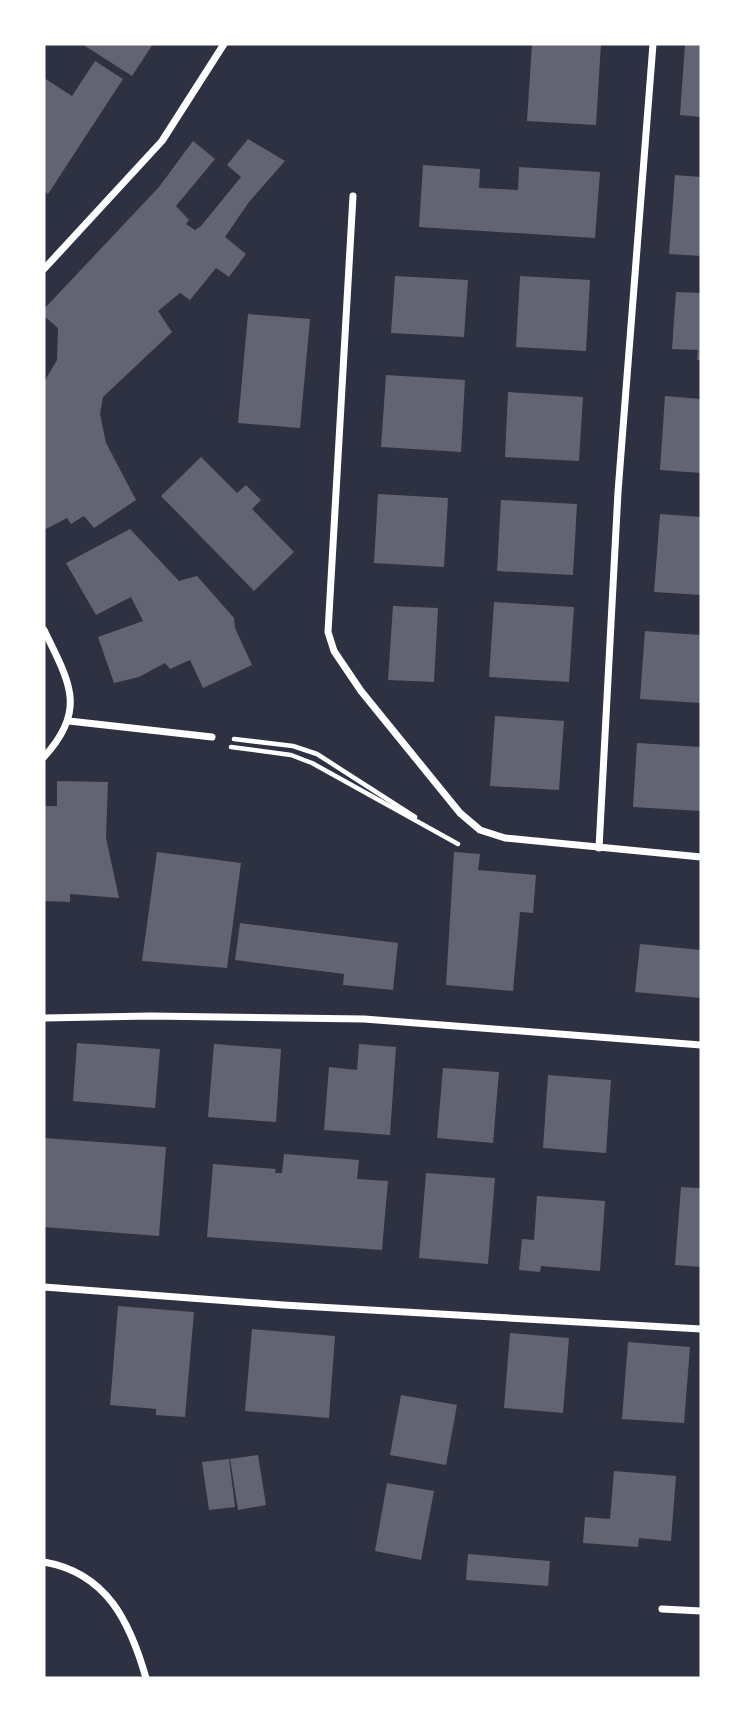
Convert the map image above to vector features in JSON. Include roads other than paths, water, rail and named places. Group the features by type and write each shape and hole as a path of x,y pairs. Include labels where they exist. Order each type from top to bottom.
{"street":[{"path":"44,269 162,141 224,44"},
{"path":"599,848 618,492 653,44"},
{"path":"353,196 328,632 334,651 361,691 460,813 480,831 505,838 701,857"},
{"path":"44,630 70,688 72,708 63,735 44,757"},
{"path":"69,721 212,737"},
{"path":"44,1018 150,1016 364,1019 701,1045"},
{"path":"44,1287 283,1305 701,1329"},
{"path":"44,1562 74,1570 111,1598 127,1622 146,1678"},
{"path":"662,1609 701,1611"}]}
